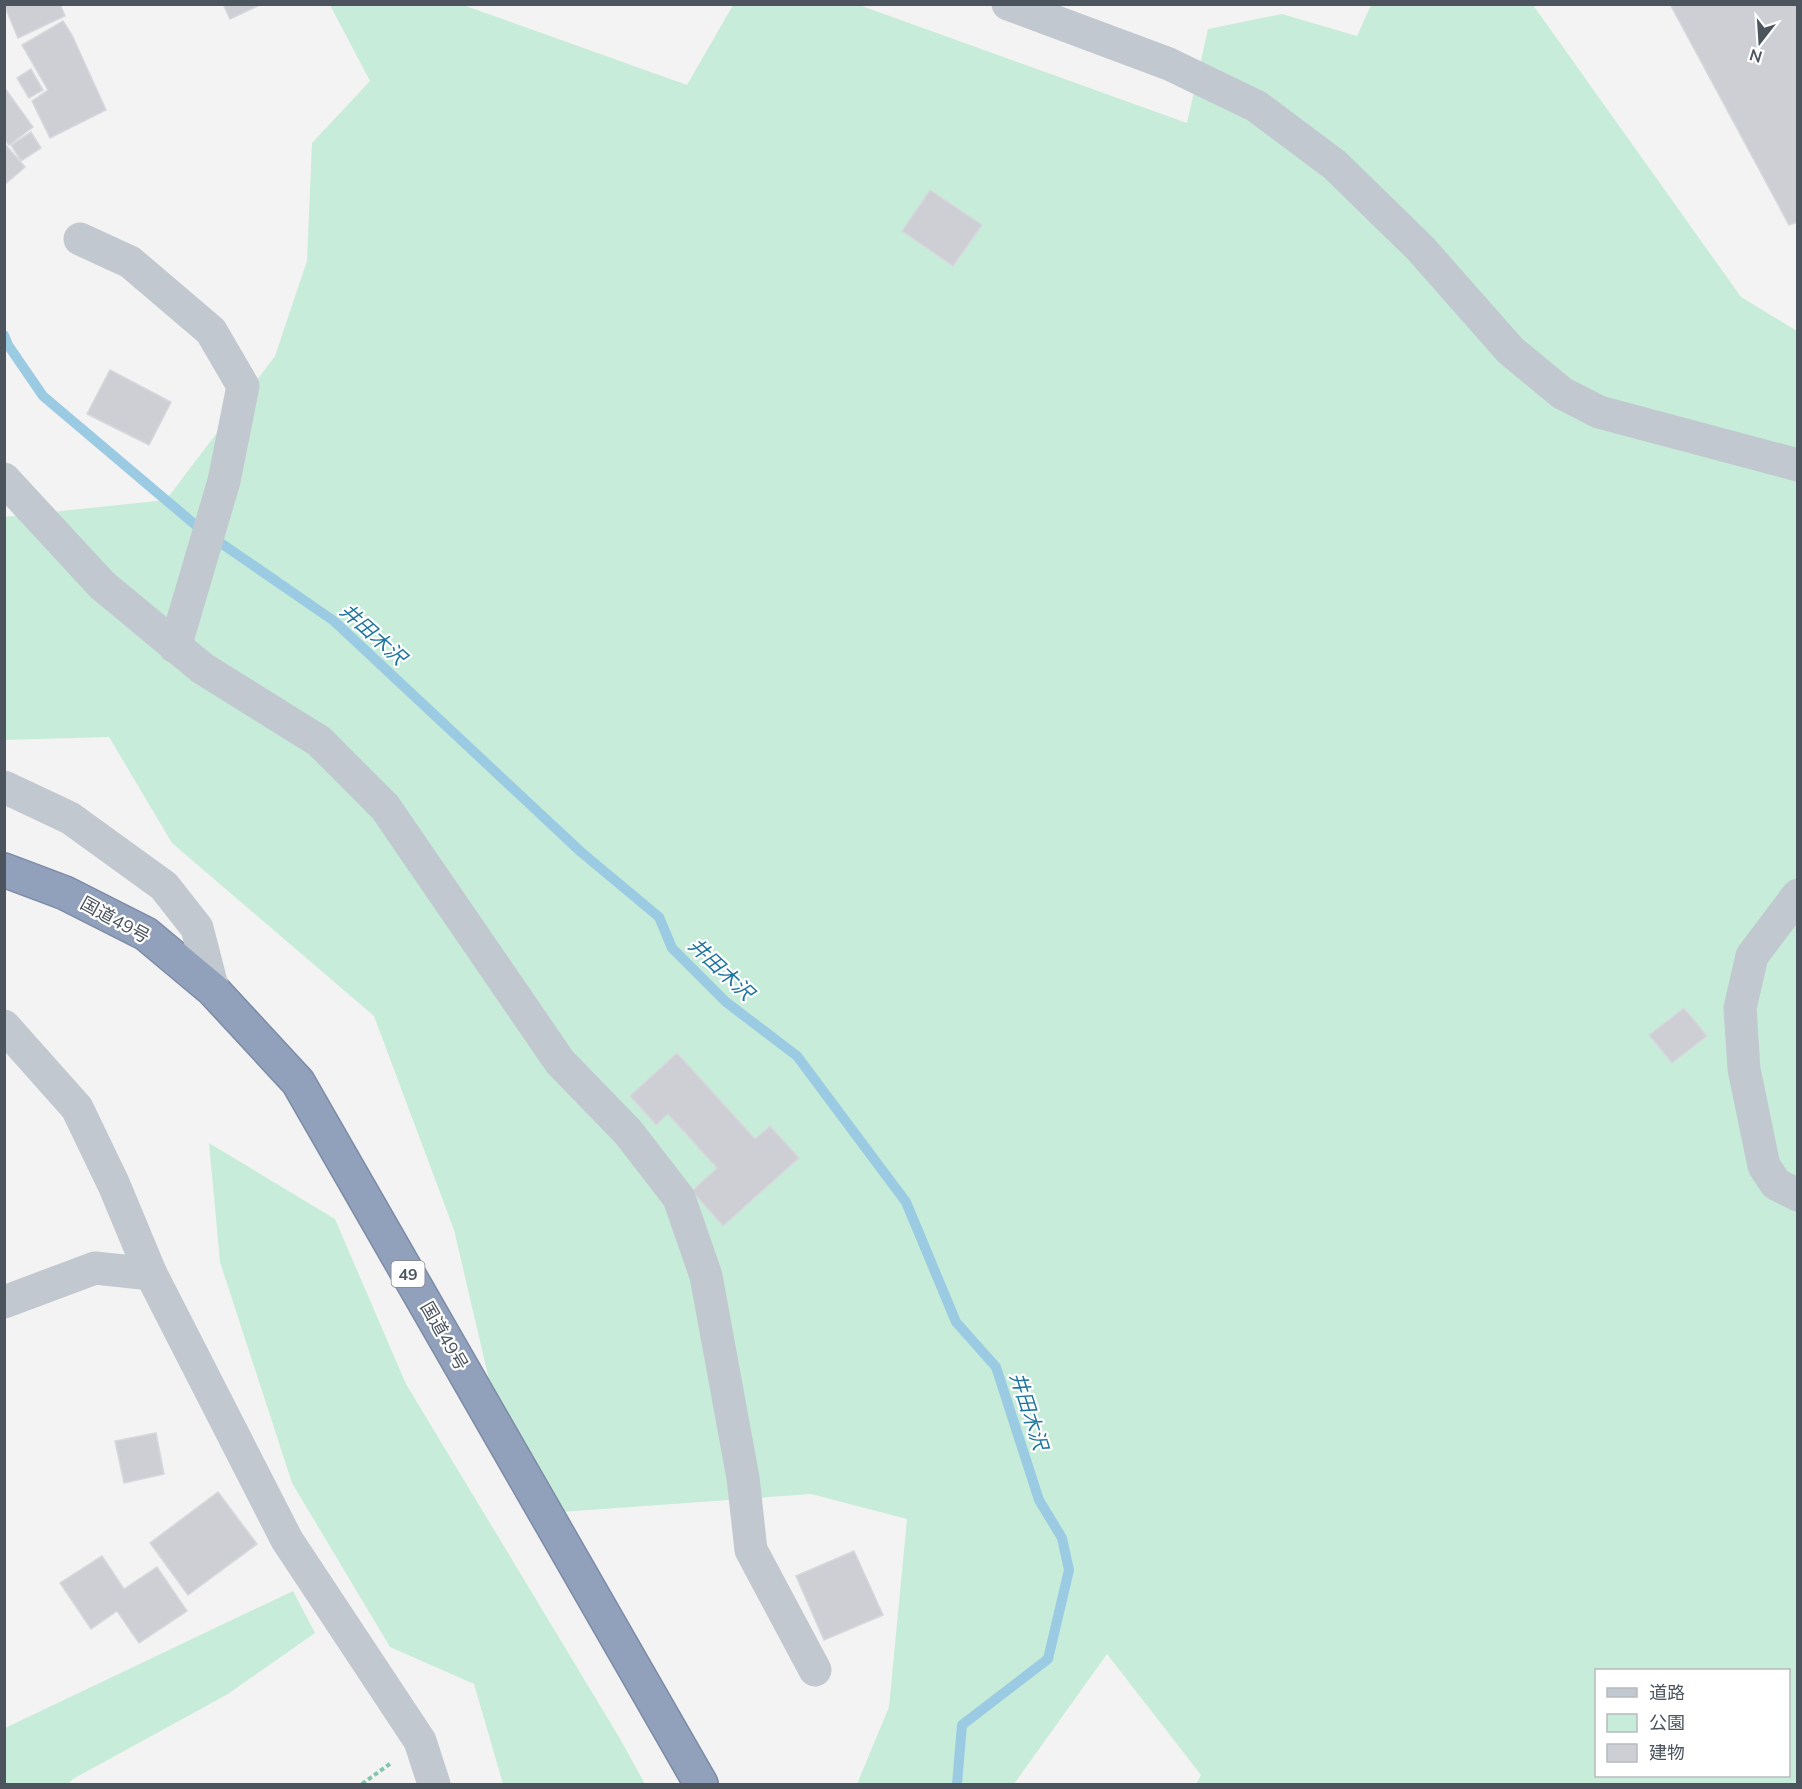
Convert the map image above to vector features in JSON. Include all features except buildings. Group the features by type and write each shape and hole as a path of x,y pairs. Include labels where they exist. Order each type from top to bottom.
{"highway":[{"name":"国道49号","path":"4,870 65,893 146,934 213,990 298,1082 701,1785"}],"street":[{"path":"1008,4 1169,64 1256,106 1335,165 1422,249 1510,350 1562,393 1599,412 1797,465"},
{"path":"80,239 130,262 211,331 243,386 224,481 175,647"},
{"path":"4,479 102,585 202,668 319,741 385,807 560,1062 628,1132 679,1198 706,1276 743,1478 751,1550 815,1670"},
{"path":"4,787 70,818 164,886 197,928 213,990"},
{"path":"1797,895 1752,956 1740,1008 1744,1069 1764,1166 1776,1184 1797,1196"},
{"path":"4,1026 78,1108 114,1185 151,1274 287,1540 420,1741 434,1785"},
{"path":"4,1302 95,1268 151,1274"}],"green space":[{"path":"330,5 463,5 687,85 733,5 859,5 1187,123 1208,29 1282,14 1357,36 1371,5 1533,5 1741,297 1797,331 1797,1784 1196,1784 1201,1775 1107,1654 1014,1784 857,1784 889,1707 907,1519 811,1494 561,1512 494,1401 454,1230 374,1016 172,843 109,737 5,740 4,517 166,500 275,356 307,261 312,143 370,81"},
{"path":"209,1143 335,1219 406,1384 645,1784 503,1784 474,1684 390,1647 292,1483 220,1262"},
{"path":"293,1591 315,1633 228,1694 73,1779 68,1784 5,1784 5,1728"}],"waterway":[{"name":"井田木沢","path":"4,335 8,345 43,396 199,528 334,621 581,852 659,917 672,948 726,1002 797,1056 906,1202 956,1322 996,1367 1039,1500 1062,1538 1069,1570 1048,1659 962,1725 957,1784"}]}
